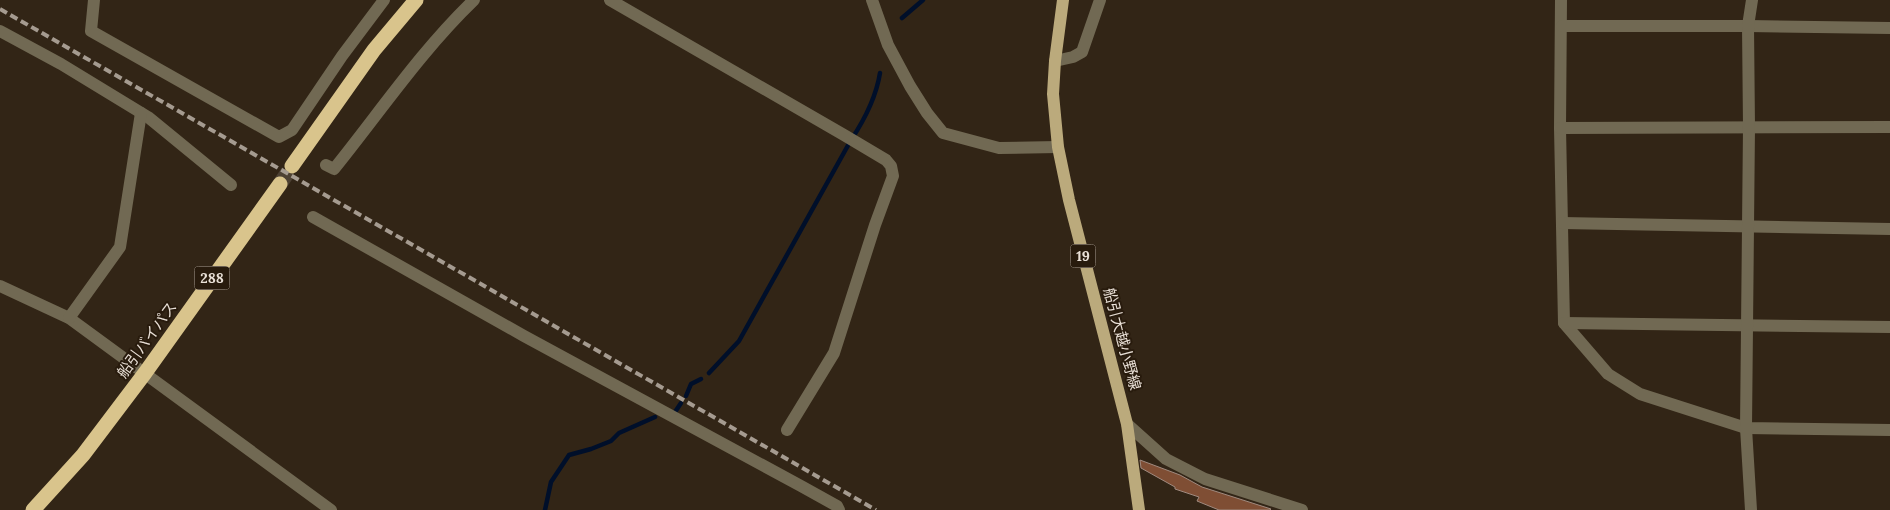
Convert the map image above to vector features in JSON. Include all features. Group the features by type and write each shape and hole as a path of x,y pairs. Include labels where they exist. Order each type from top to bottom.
{"highway":[{"path":"292,166 374,50 416,0"},
{"name":"船引バイパス","path":"33,510 83,456 145,373 280,184"}],"main road":[{"name":"船引大越小野線","path":"1063,0 1055,61 1053,94 1058,147 1067,193 1127,424 1140,510"}],"street":[{"path":"94,0 91,31 279,137 292,130 342,56 384,0"},
{"path":"326,165 334,169 410,70 449,24 474,0"},
{"path":"610,0 844,135 886,160 891,166 893,176 874,225 834,353 787,430"},
{"path":"872,0 888,45 910,86 927,113 943,132 999,148 1058,147"},
{"path":"1055,61 1073,57 1082,52 1100,0"},
{"path":"1561,0 1560,128 1564,323 1608,374 1640,394 1746,428 1890,430"},
{"path":"1751,510 1746,428 1749,127 1748,26 1752,0"},
{"path":"1562,26 1890,28"},
{"path":"0,31 61,64 141,113 231,184"},
{"path":"69,318 120,247 141,113"},
{"path":"1560,128 1890,127"},
{"path":"313,217 524,336 840,509"},
{"path":"1562,223 1890,229"},
{"path":"0,286 69,318 323,508"},
{"path":"1564,323 1890,327"},
{"path":"1127,424 1166,459 1206,478 1302,510"}],"building":[{"path":"1140,460 1180,475 1202,487 1271,509 1219,510 1197,501 1199,497 1175,489 1175,487 1141,468"}],"waterway":[{"path":"902,18 923,0"},
{"path":"709,373 739,341 865,116 873,100 880,73"},
{"path":"686,396 691,384 701,379"},
{"path":"675,412 681,403"},
{"path":"545,510 551,482 569,455 611,441 619,433 655,417"}],"tunnel":[{"path":"280,184 292,166"}],"railway":[{"path":"0,9 876,510"}]}
